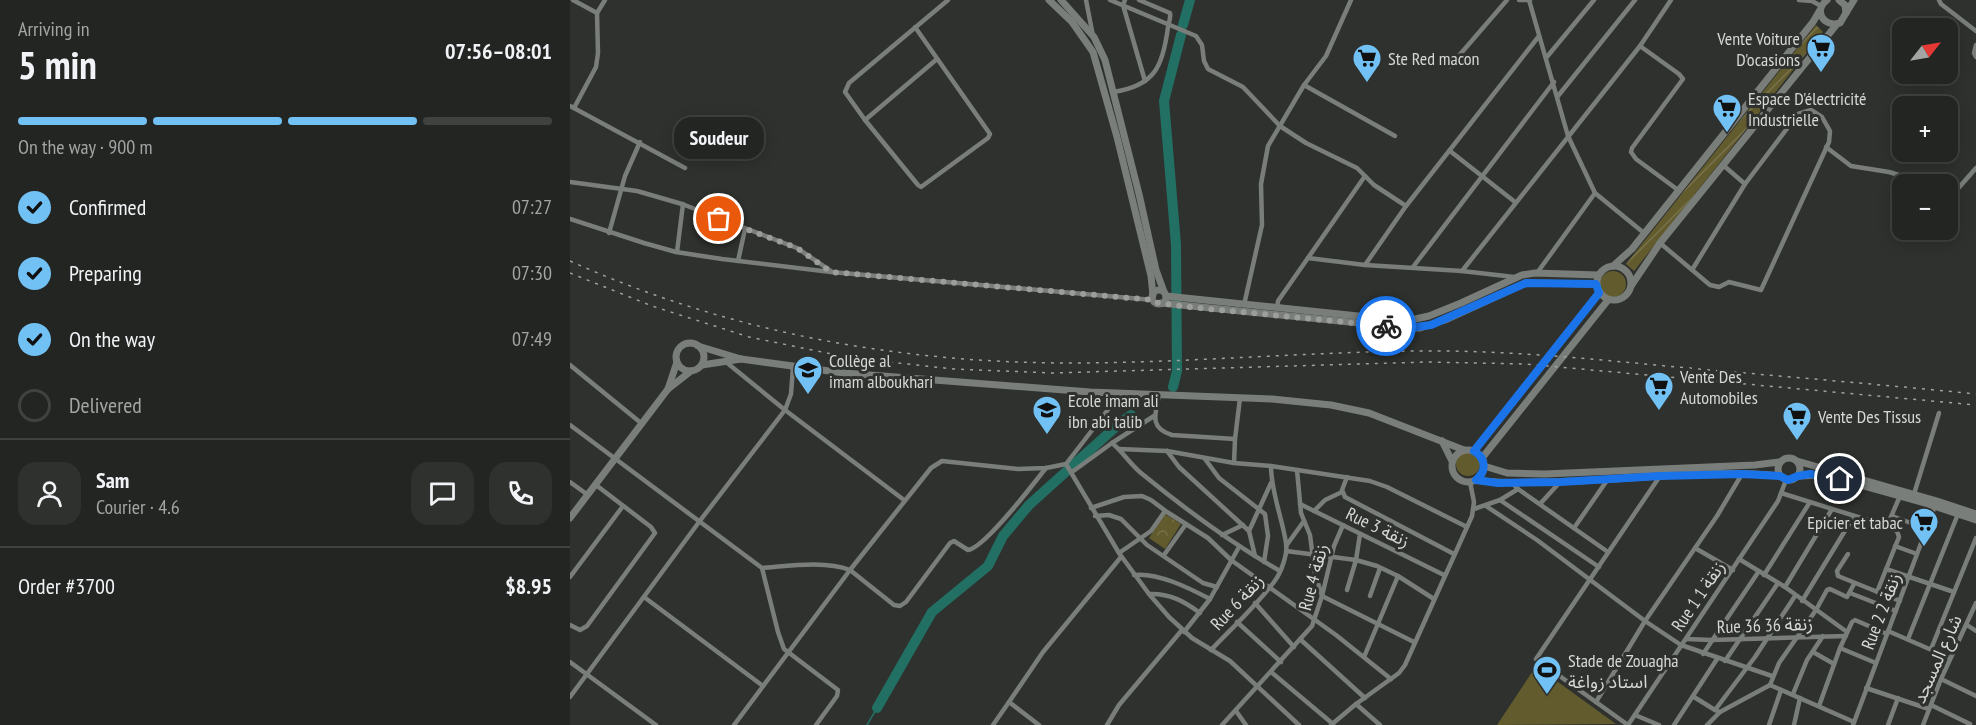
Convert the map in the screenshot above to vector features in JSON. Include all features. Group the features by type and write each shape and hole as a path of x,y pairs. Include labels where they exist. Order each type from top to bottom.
{"main road":[{"path":"1049,0 1072,22 1093,52 1120,148 1156,303 1167,299 1420,328 1446,320 1526,283 1596,284"},
{"path":"1061,0 1094,37 1105,60 1156,270 1167,299"},
{"path":"1839,0 1845,5 1846,13"},
{"path":"1630,286 1660,243 1837,24 1843,20 1854,0"},
{"path":"1823,4 1825,22 1837,24"},
{"path":"1613,266 1627,273 1631,281 1628,292 1622,298 1608,300 1599,293 1596,284 1598,275 1605,268 1613,266 1632,249 1813,22 1823,4"},
{"path":"1189,303 1244,305 1406,321 1429,316 1517,277 1537,273 1598,275"},
{"path":"1153,297 1158,291 1167,299"},
{"path":"1474,451 1599,293"},
{"path":"1473,481 1482,475 1483,462 1608,300"},
{"path":"668,389 677,362 677,354 682,346 689,344 741,359 793,367 972,384 1120,394 1298,401 1370,413 1464,450 1474,451 1483,462 1504,472 1545,474 1755,465 1779,462 1788,457 1914,494 1976,520"},
{"path":"698,346 704,356 702,365"},
{"path":"570,518 668,389 702,365 741,359"},
{"path":"677,362 682,369 691,371"},
{"path":"1442,441 1452,461 1456,477 1462,481 1560,482 1742,474 1793,479 1798,476 1824,475 1976,514"},
{"path":"1452,461 1464,450"},
{"path":"1797,461 1800,468 1798,476"},
{"path":"1779,462 1777,469 1783,478"}],"street":[{"path":"573,0 597,13"},
{"path":"605,0 597,13 596,67 572,107 685,168"},
{"path":"915,27 990,136 921,186 918,186 846,95 846,87 915,27 948,0"},
{"path":"1086,0 1094,37"},
{"path":"1110,0 1124,3 1196,36 1202,45 1204,61 1209,69 1249,91 1280,126 1306,143 1356,168 1374,186 1406,206"},
{"path":"1113,92 1129,90 1145,81 1158,66 1165,51 1170,13 1139,0"},
{"path":"1244,305 1262,225 1261,184 1265,156 1304,85 1326,56 1351,0"},
{"path":"1450,66 1507,0"},
{"path":"1519,0 1530,0 1568,136 1595,193 1644,233"},
{"path":"1546,58 1594,0"},
{"path":"1557,96 1635,0"},
{"path":"1462,271 1640,46 1671,0"},
{"path":"1798,0 1823,4"},
{"path":"1939,0 1976,31"},
{"path":"1124,3 1145,81"},
{"path":"1365,265 1406,206 1539,36"},
{"path":"1976,45 1974,53 1976,57"},
{"path":"1640,46 1683,79 1631,152 1636,159 1678,190"},
{"path":"865,120 937,59"},
{"path":"1413,267 1554,82"},
{"path":"1304,85 1395,135"},
{"path":"1660,243 1692,270 1710,285 1717,287 1729,282 1761,290 1831,135 1828,124 1817,113 1805,111 1798,114 1745,184 1692,270"},
{"path":"609,233 621,188 640,142"},
{"path":"1826,147 1851,166 1896,174"},
{"path":"1450,151 1515,202"},
{"path":"1723,165 1745,184"},
{"path":"1958,189 1976,168"},
{"path":"1277,308 1278,301 1365,176"},
{"path":"570,182 657,195 797,248 831,272"},
{"path":"1537,273 1595,193"},
{"path":"677,252 683,204"},
{"path":"570,219 609,233 677,252 738,261 831,272 1153,297"},
{"path":"738,261 745,229"},
{"path":"1308,258 1365,265 1517,277"},
{"path":"726,361 785,411 904,500"},
{"path":"570,365 641,423"},
{"path":"570,697 699,522 785,411 791,394 793,367"},
{"path":"734,725 922,477 940,462 1018,469 1067,465 1120,394"},
{"path":"1159,396 1154,416 1157,426 1163,432 1172,435 1235,439"},
{"path":"1234,464 1240,398"},
{"path":"1914,494 1939,413"},
{"path":"1072,472 1154,416"},
{"path":"570,425 762,568 836,565 850,570 894,604 903,604 950,543 954,541 968,550 976,548 1046,468"},
{"path":"1112,444 1139,471 1239,547 1280,571"},
{"path":"1119,450 1167,451 1234,464 1271,466 1347,477 1387,487 1467,527"},
{"path":"1167,451 1179,467 1249,531 1255,556"},
{"path":"1205,459 1219,478 1264,514 1268,536 1264,562"},
{"path":"1067,465 1095,516 1149,594 1183,631 1230,661 1299,725"},
{"name":"Rue 6 زنقة","path":"1211,650 1270,587 1280,571 1286,548 1282,518 1271,483 1271,466"},
{"path":"1297,470 1300,504 1310,535 1311,553 1322,596 1414,642"},
{"path":"1596,702 1645,621 1742,474"},
{"path":"1628,725 1536,658 1660,476"},
{"path":"1314,511 1325,500 1342,492 1347,477"},
{"name":"Rue 1 زنقة 1","path":"1628,725 1778,501 1783,478"},
{"path":"1574,528 1608,479"},
{"path":"1271,672 1332,724 1399,673 1405,665 1474,509 1473,481"},
{"path":"570,482 588,495"},
{"path":"1511,482 1608,552"},
{"path":"1540,504 1560,482"},
{"path":"1249,531 1271,483"},
{"path":"570,625 580,630 587,627 654,536 653,529 596,485"},
{"path":"1474,509 1500,500 1518,489"},
{"path":"1342,492 1345,497 1454,554"},
{"path":"1781,492 1887,526 1899,533 1877,592"},
{"path":"1091,508 1135,496 1151,500 1208,538 1231,560 1315,620 1391,679"},
{"path":"1887,526 1900,496"},
{"path":"1500,500 1599,567"},
{"path":"1764,575 1810,502"},
{"name":"Rue 3 زنقة","path":"1300,504 1444,575"},
{"name":"Rue 2 زنقة 2","path":"1854,723 1936,504"},
{"path":"570,577 623,506"},
{"path":"1486,506 1537,540 1590,581 1681,645 1772,676"},
{"path":"1785,587 1833,509"},
{"path":"993,725 1043,652 1120,555 1151,531 1165,511"},
{"path":"1908,639 1958,514"},
{"path":"1095,516 1116,516 1140,538 1203,583 1216,587"},
{"path":"1803,601 1854,516"},
{"path":"1892,516 1927,529"},
{"path":"1304,521 1286,548 1332,558 1356,560 1380,568 1434,598"},
{"path":"1164,555 1186,524"},
{"path":"1222,534 1243,525"},
{"name":"Rue 4 زنقة","path":"1222,725 1228,723 1236,711 1312,626 1334,546 1343,525"},
{"path":"1537,540 1544,531"},
{"path":"1347,590 1356,560 1360,534"},
{"path":"1931,649 1976,538"},
{"path":"1895,546 1917,554"},
{"path":"1107,725 1119,705 1200,613 1239,547"},
{"path":"1695,548 1733,570"},
{"path":"1848,554 1837,575 1854,584 1900,601"},
{"path":"1739,559 1785,587 1846,634 1819,706"},
{"path":"762,568 780,639 788,653 838,690 837,696 816,725"},
{"path":"1370,596 1380,568"},
{"path":"1886,569 1954,592"},
{"path":"1703,654 1759,571"},
{"path":"1134,575 1144,574 1190,588 1210,598"},
{"path":"1364,657 1398,576"},
{"path":"1725,661 1778,583"},
{"path":"1770,685 1779,663 1828,589 1845,596 1850,593 1854,584"},
{"path":"1850,593 1896,611"},
{"path":"1149,594 1174,597 1200,613"},
{"path":"1707,725 1768,639 1795,596"},
{"path":"644,597 763,686"},
{"path":"1255,603 1294,646"},
{"name":"شارع المسجد","path":"1924,724 1950,658 1976,603"},
{"name":"Rue 36 زنقة 36","path":"1686,639 1768,639 1846,634 1855,620 1888,633"},
{"path":"1237,622 1281,662"},
{"path":"1967,625 1976,631"},
{"path":"1888,633 1908,639 1950,658"},
{"path":"1793,694 1802,670 1823,636"},
{"path":"1301,640 1365,698"},
{"path":"1840,648 1876,663"},
{"path":"1813,652 1834,664"},
{"path":"1674,725 1717,659"},
{"path":"570,662 656,725"},
{"path":"1941,679 1976,696"},
{"path":"1718,711 1770,685"},
{"path":"1770,685 1854,723"},
{"path":"1866,688 1930,707 1970,724"},
{"path":"1769,725 1781,690"},
{"path":"1694,697 1718,711"},
{"path":"1794,725 1800,698"},
{"path":"1888,725 1898,698"},
{"path":"1010,702 1039,725"},
{"path":"1356,704 1380,725"},
{"path":"1236,711 1246,725"},
{"path":"1635,715 1659,725"},
{"path":"1924,724 1930,725"}],"green space":[{"path":"1816,25 1823,32 1634,271 1626,264"},
{"path":"1613,271 1622,275 1626,284 1622,293 1613,297 1604,293 1600,284 1604,275"},
{"path":"1468,452 1476,456 1480,464 1476,472 1468,476 1460,472 1456,464 1460,456"},
{"path":"1165,514 1181,524 1165,549 1149,538"},
{"name":"Stade de Zouagha استاد زواغة","path":"1536,666 1616,724 1497,725"}],"waterway":[{"path":"1183,25 1190,0"},
{"path":"1173,387 1177,371 1176,245 1164,101 1181,35"},
{"path":"877,708 932,612 988,566 1003,536 1029,505 1131,415"},
{"path":"867,725 877,708"}],"railway":[{"path":"570,261 630,286 691,307 752,324 815,339 942,357 1006,362 1070,363 1354,352 1478,352 1592,359 1976,394"},
{"path":"570,273 652,306 749,337 851,358 954,369 1052,373 1427,362 1526,364 1976,405"}],"way so far":[{"path":"719,219 797,248 831,272 1153,300 1158,303 1189,307 1386,326"}],"place":[{"name":"Vente Voiture D'ocasions","path":"1821,74"},
{"name":"Ste Red macon","path":"1367,84"},
{"name":"Espace D'électricité Industrielle","path":"1727,134"},
{"name":"Soudeur","path":"719,219"},
{"name":"Collège al imam alboukhari","path":"808,396"},
{"name":"Vente Des Automobiles","path":"1659,412"},
{"name":"Ecole imam ali ibn abi talib","path":"1047,436"},
{"name":"Vente Des Tissus","path":"1797,442"},
{"name":"Epicier et tabac","path":"1924,548"},
{"name":"Stade de Zouagha استاد زواغة","path":"1547,696"}],"route":[{"path":"1386,326 1420,328 1431,325 1526,283 1596,284 1599,293 1474,451 1480,455 1484,464 1483,473 1476,480 1498,483 1560,482 1727,474 1780,476 1788,480 1798,476 1817,474 1840,479"}]}
